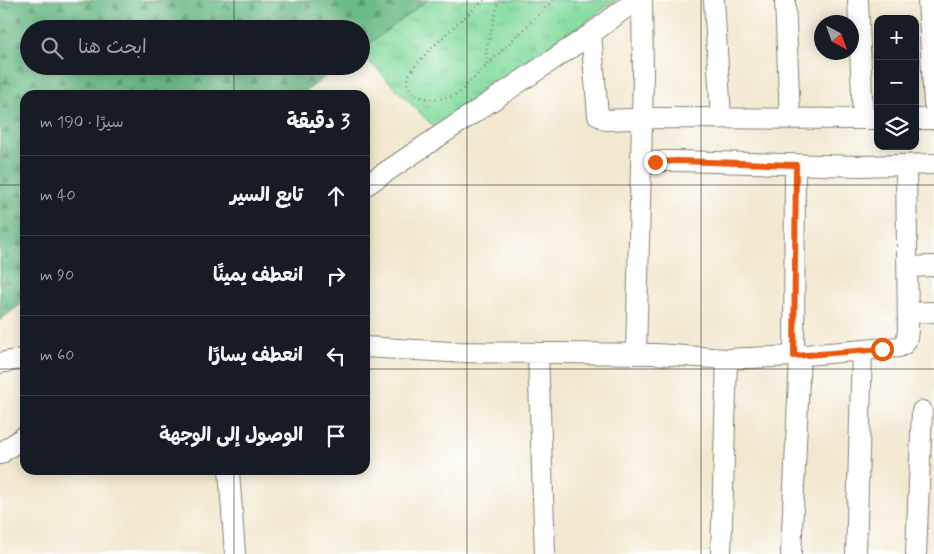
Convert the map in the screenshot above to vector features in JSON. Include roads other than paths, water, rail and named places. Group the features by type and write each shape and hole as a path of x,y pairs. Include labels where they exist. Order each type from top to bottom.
{"street":[{"path":"370,183 591,34 636,0"},
{"path":"636,354 644,75 642,0"},
{"path":"714,0 721,118"},
{"path":"785,0 790,118"},
{"path":"591,34 598,115 606,120 721,118 870,119 858,0"},
{"path":"928,0 934,104"},
{"path":"919,119 934,119"},
{"path":"641,165 670,161 796,165 934,164"},
{"path":"792,554 797,356 796,165"},
{"path":"370,348 450,352 636,354 727,359 797,356 903,346 907,340 908,313 906,165"},
{"path":"908,266 934,266"},
{"path":"908,313 934,312"},
{"path":"856,554 862,351"},
{"path":"538,353 545,554"},
{"path":"0,363 20,359"},
{"path":"721,554 727,359"},
{"path":"916,554 922,411"},
{"path":"0,454 20,440"},
{"path":"229,475 235,554"}]}
